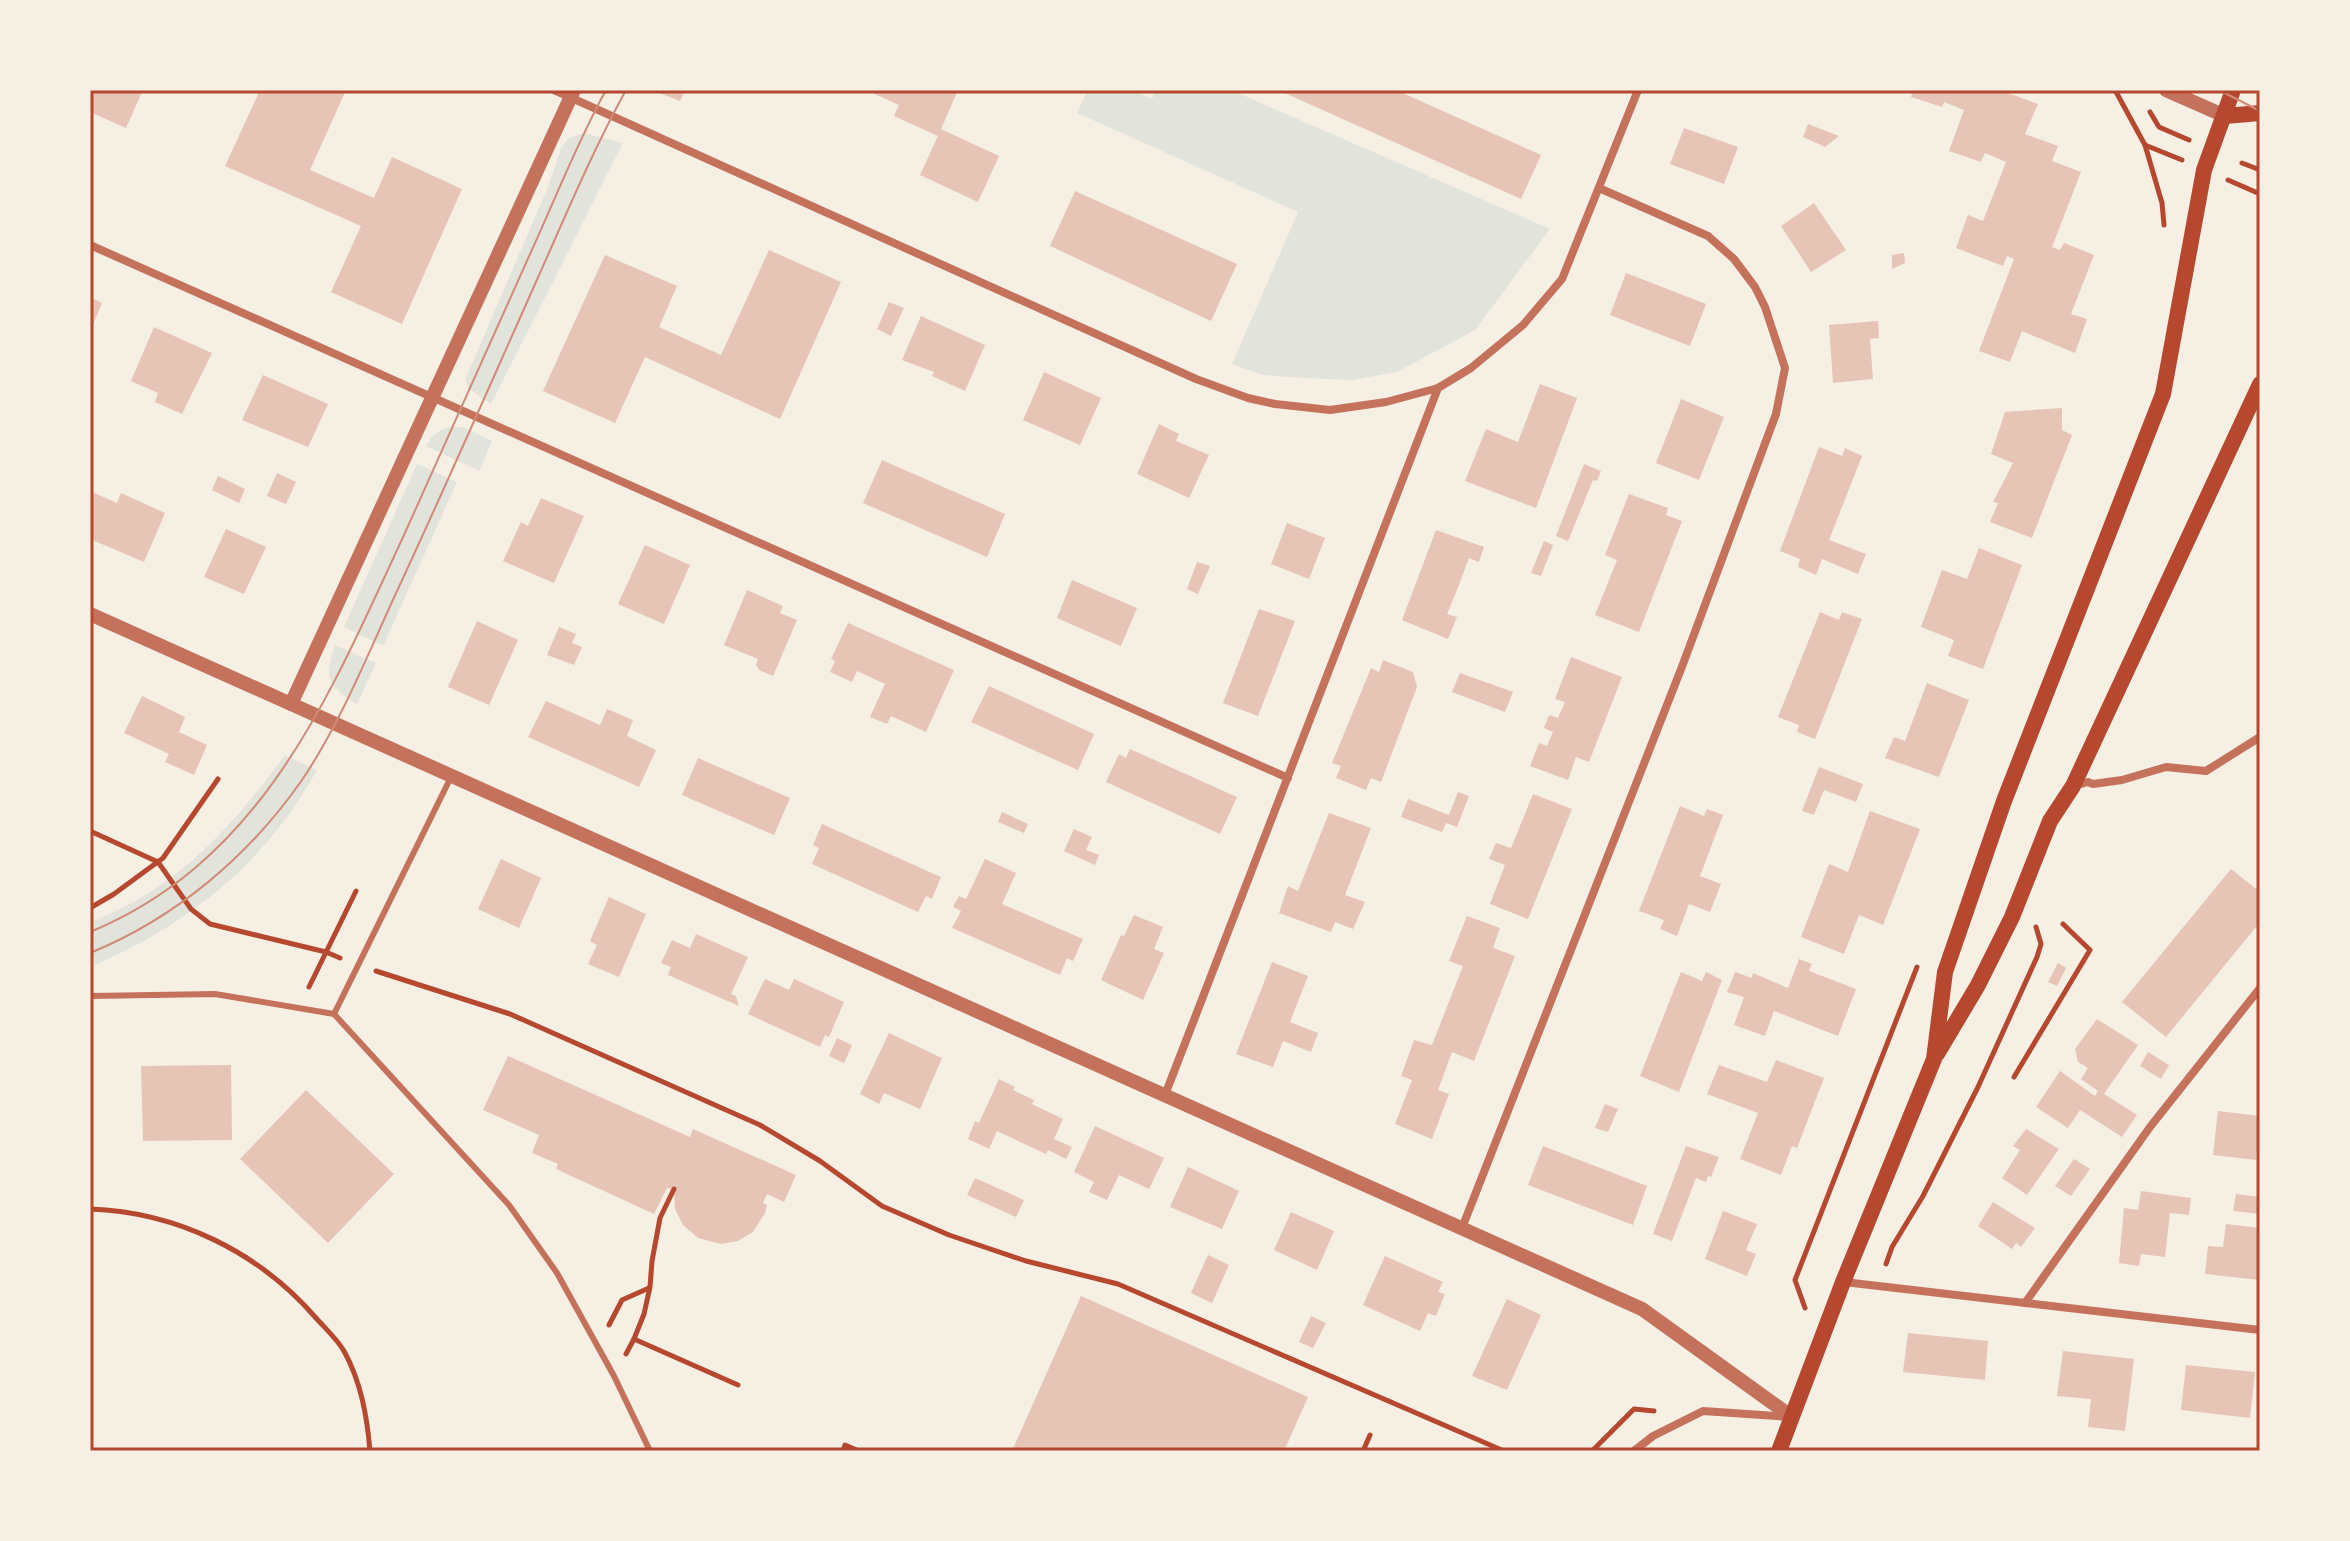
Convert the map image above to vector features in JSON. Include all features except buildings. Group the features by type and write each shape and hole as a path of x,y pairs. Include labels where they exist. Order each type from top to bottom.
{"main road":[{"path":"1934,1059 1945,972 2004,801 2163,394 2204,170 2233,90"},
{"path":"2225,116 2260,113"},
{"path":"1779,1451 1843,1282 1934,1059 1978,985 2012,917 2050,821 2073,786 2260,384"}],"street":[{"path":"554,90 572,94 1182,373 1235,394 1275,404 1330,410 1386,402 1438,388 1499,348 1523,325 1562,279 1638,90"},
{"path":"2166,90 2225,116"},
{"path":"291,704 572,94"},
{"path":"1462,1228 1699,620 1776,414 1785,368 1765,307 1745,272 1722,247 1708,236 1599,188"},
{"path":"90,245 1288,778"},
{"path":"1165,1095 1438,388"},
{"path":"90,614 1642,1309 1792,1417"},
{"path":"2073,786 2122,780 2166,767 2206,771 2260,737"},
{"path":"2025,1303 2150,1127 2260,988"},
{"path":"1843,1282 2260,1330"},
{"path":"1634,1451 1675,1423 1703,1411 1792,1417"}],"lane":[{"path":"334,1014 451,776"},
{"path":"90,996 215,994 334,1014 509,1205 557,1273 614,1376 650,1451"}],"path":[{"path":"2117,91 2145,145 2167,154"},
{"path":"2146,105 2159,127 2189,141"},
{"path":"2242,163 2260,170"},
{"path":"2236,183 2260,194"},
{"path":"90,908 163,858 218,779"},
{"path":"90,831 158,862 191,909 210,924 326,952 357,965 510,1014 760,1125 820,1161 882,1206 949,1235 1026,1261 1118,1284 1504,1451"},
{"path":"299,1008 356,891"},
{"path":"1879,1284 1892,1247 1923,1196 1978,1087 2037,957 2041,944 2035,923"},
{"path":"2014,1077 2090,950 2063,924"},
{"path":"614,1376 644,1314 660,1218 674,1189"},
{"path":"90,1209 137,1213 187,1227 244,1254 297,1296 343,1349 366,1409 370,1451"},
{"path":"598,1347 622,1300 650,1287"},
{"path":"634,1339 738,1385"},
{"path":"1363,1451 1370,1435"},
{"path":"843,1451 845,1445 859,1451"}],"shaded area":[{"path":"1088,90 1133,90 1152,99 1156,90 1231,90 1550,229 1475,330 1397,372 1352,380 1263,375 1232,364 1298,212 1077,113"},
{"path":"584,133 623,143 491,404 469,389 465,380 548,187 561,148 569,138"},
{"path":"453,426 465,428 492,441 479,471 426,446 437,433"},
{"path":"417,464 457,482 383,646 344,627"},
{"path":"335,645 376,663 357,704 339,692 331,680 329,673"},
{"path":"285,755 317,770 273,835 248,863 221,888 160,932 90,967 90,923 138,899 186,866 239,813"}],"tram line":[{"path":"90,932 150,901 202,862 246,817 284,766 318,712 376,595 606,90"},
{"path":"90,953 152,922 208,882 259,834 316,758 342,711 579,185 626,90"},
{"path":"2219,90 2260,111"}]}
